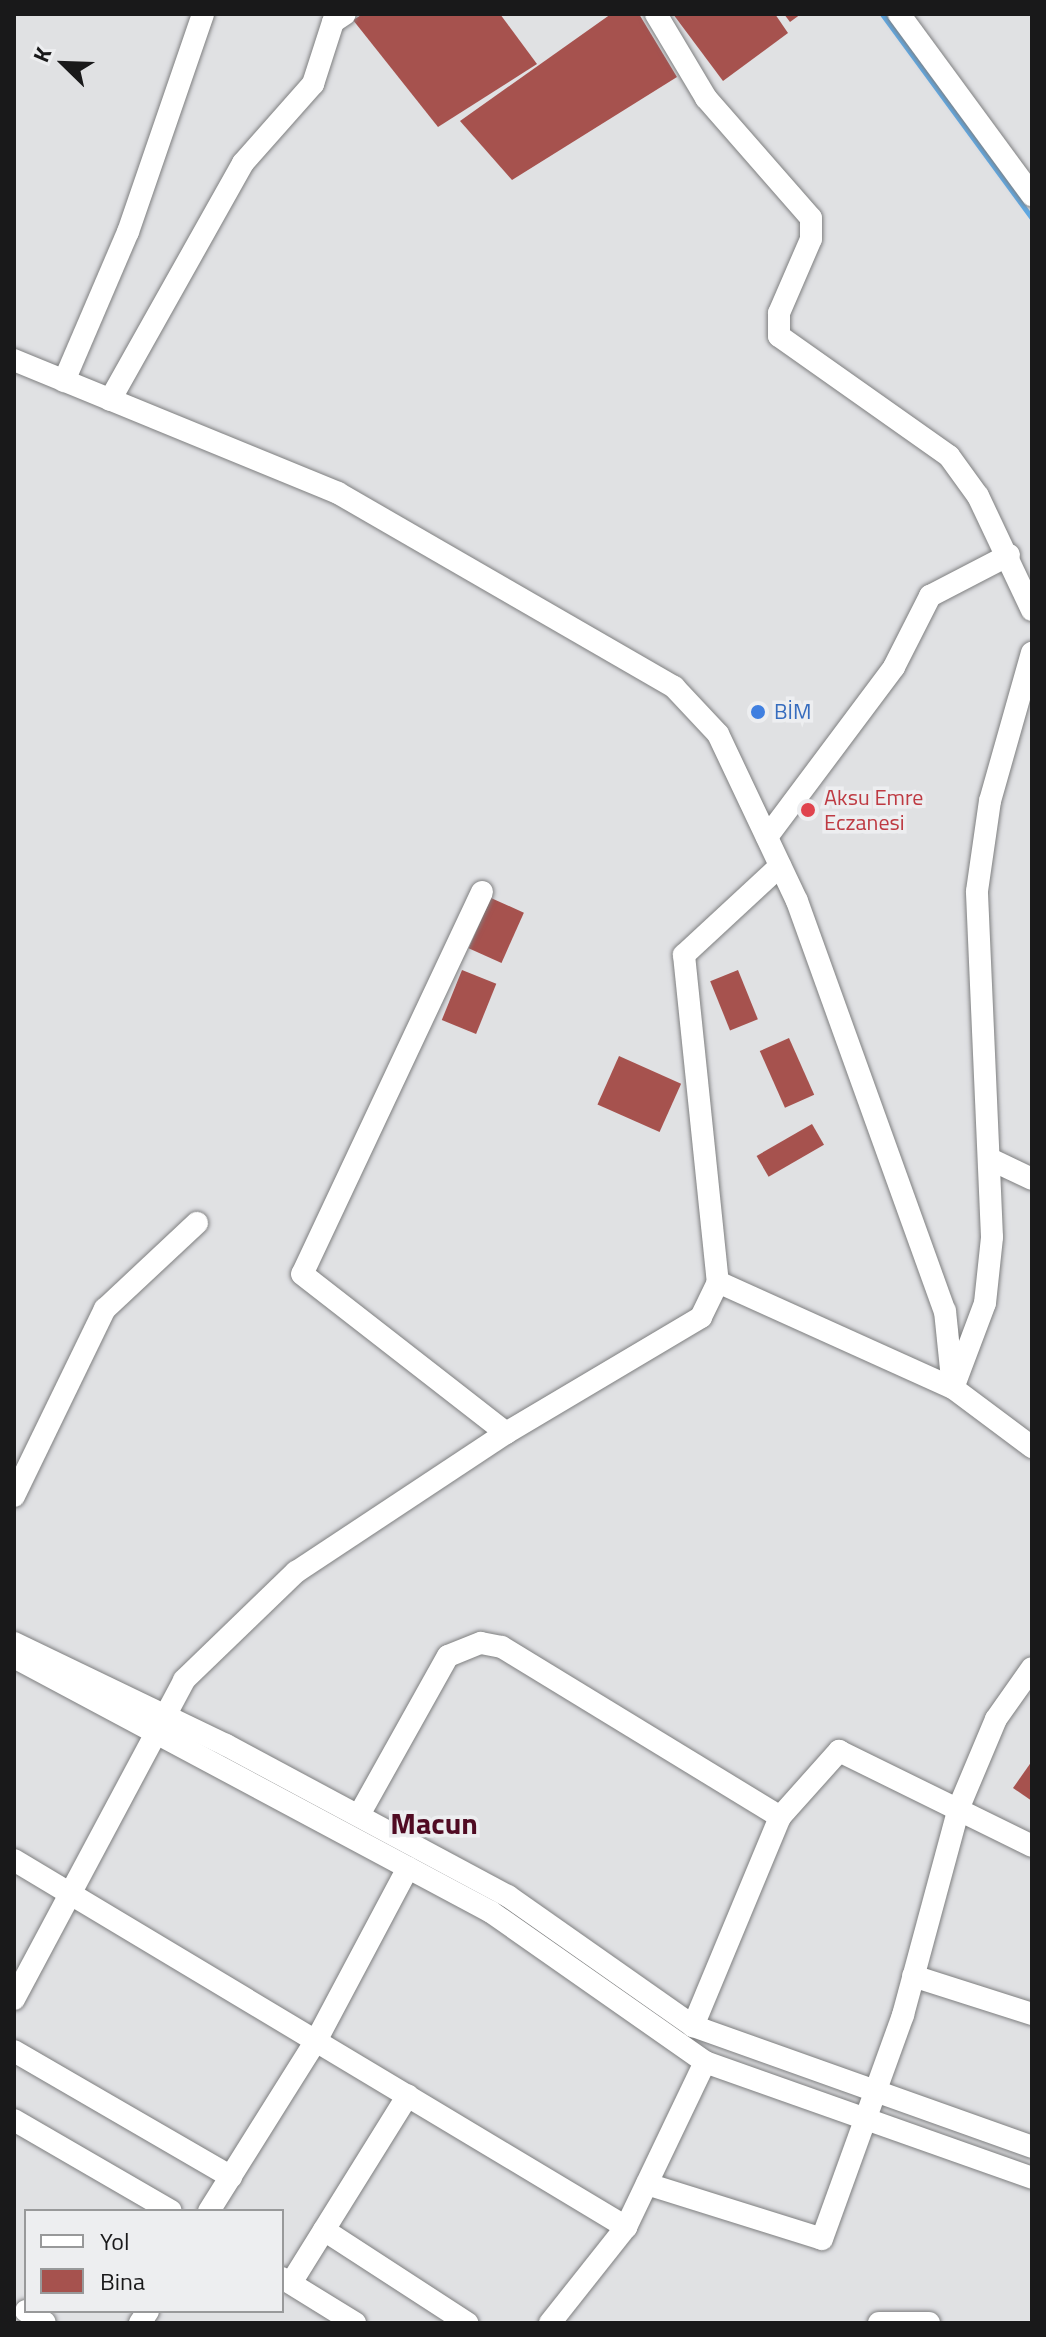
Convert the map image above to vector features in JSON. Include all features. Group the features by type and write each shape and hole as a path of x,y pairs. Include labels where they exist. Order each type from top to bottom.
{"street":[{"path":"64,381 128,232 203,14"},
{"path":"110,400 243,163 313,84 333,22 345,14"},
{"path":"656,14 706,98 811,218 811,239 779,313 779,336 949,456 1009,555 1032,610"},
{"path":"899,14 1032,195"},
{"path":"14,360 338,493 674,687 718,734 780,866 945,1311 953,1388"},
{"path":"767,837 894,667 930,596 1009,555"},
{"path":"953,1388 985,1303 992,1160 977,891 990,801 1032,653"},
{"path":"14,1999 163,1714 184,1680 296,1572 506,1433 701,1317 718,1282 684,955 780,866"},
{"path":"482,892 302,1274 506,1433"},
{"path":"992,1160 1032,1179"},
{"path":"14,1496 105,1309 197,1223"},
{"path":"718,1282 953,1388 1032,1447"},
{"path":"14,1643 163,1714 508,1896 693,2026 873,2095 1032,2147"},
{"path":"359,1815 448,1656 481,1643 502,1647 780,1817"},
{"path":"14,1657 151,1737 491,1912 705,2062 864,2121 1032,2178"},
{"path":"647,2184 822,2239 913,1976 959,1807 996,1719 1032,1668"},
{"path":"693,2026 780,1817 839,1751 959,1807 1032,1846"},
{"path":"14,1860 70,1897 317,2039 626,2227"},
{"path":"210,2209 317,2039 408,1868"},
{"path":"913,1976 1032,2014"},
{"path":"14,2051 231,2177"},
{"path":"550,2323 626,2227 705,2062"},
{"path":"355,2323 286,2281 324,2230 408,2095"},
{"path":"14,2120 168,2209"},
{"path":"324,2230 467,2323"},
{"path":"879,2323 929,2323"}],"building":[{"path":"363,14 500,14 537,64 438,127 353,20"},
{"path":"611,14 639,14 677,77 512,180 460,121"},
{"path":"673,14 775,14 788,33 723,81"},
{"path":"784,14 801,14 790,22"},
{"path":"491,898 524,913 502,963 469,948"},
{"path":"462,970 496,984 476,1034 442,1020"},
{"path":"738,970 758,1019 730,1030 710,981"},
{"path":"789,1038 814,1095 785,1108 760,1051"},
{"path":"619,1056 681,1084 660,1132 597,1104"},
{"path":"812,1124 824,1145 769,1177 757,1156"},
{"path":"1032,1761 1032,1801 1013,1788"}],"waterway":[{"path":"882,14 1032,218"}],"place":[{"name":"BİM","path":"758,712"},
{"name":"Aksu Emre Eczanesi","path":"808,810"}],"district":[{"name":"Macun","path":"434,1823"}]}
